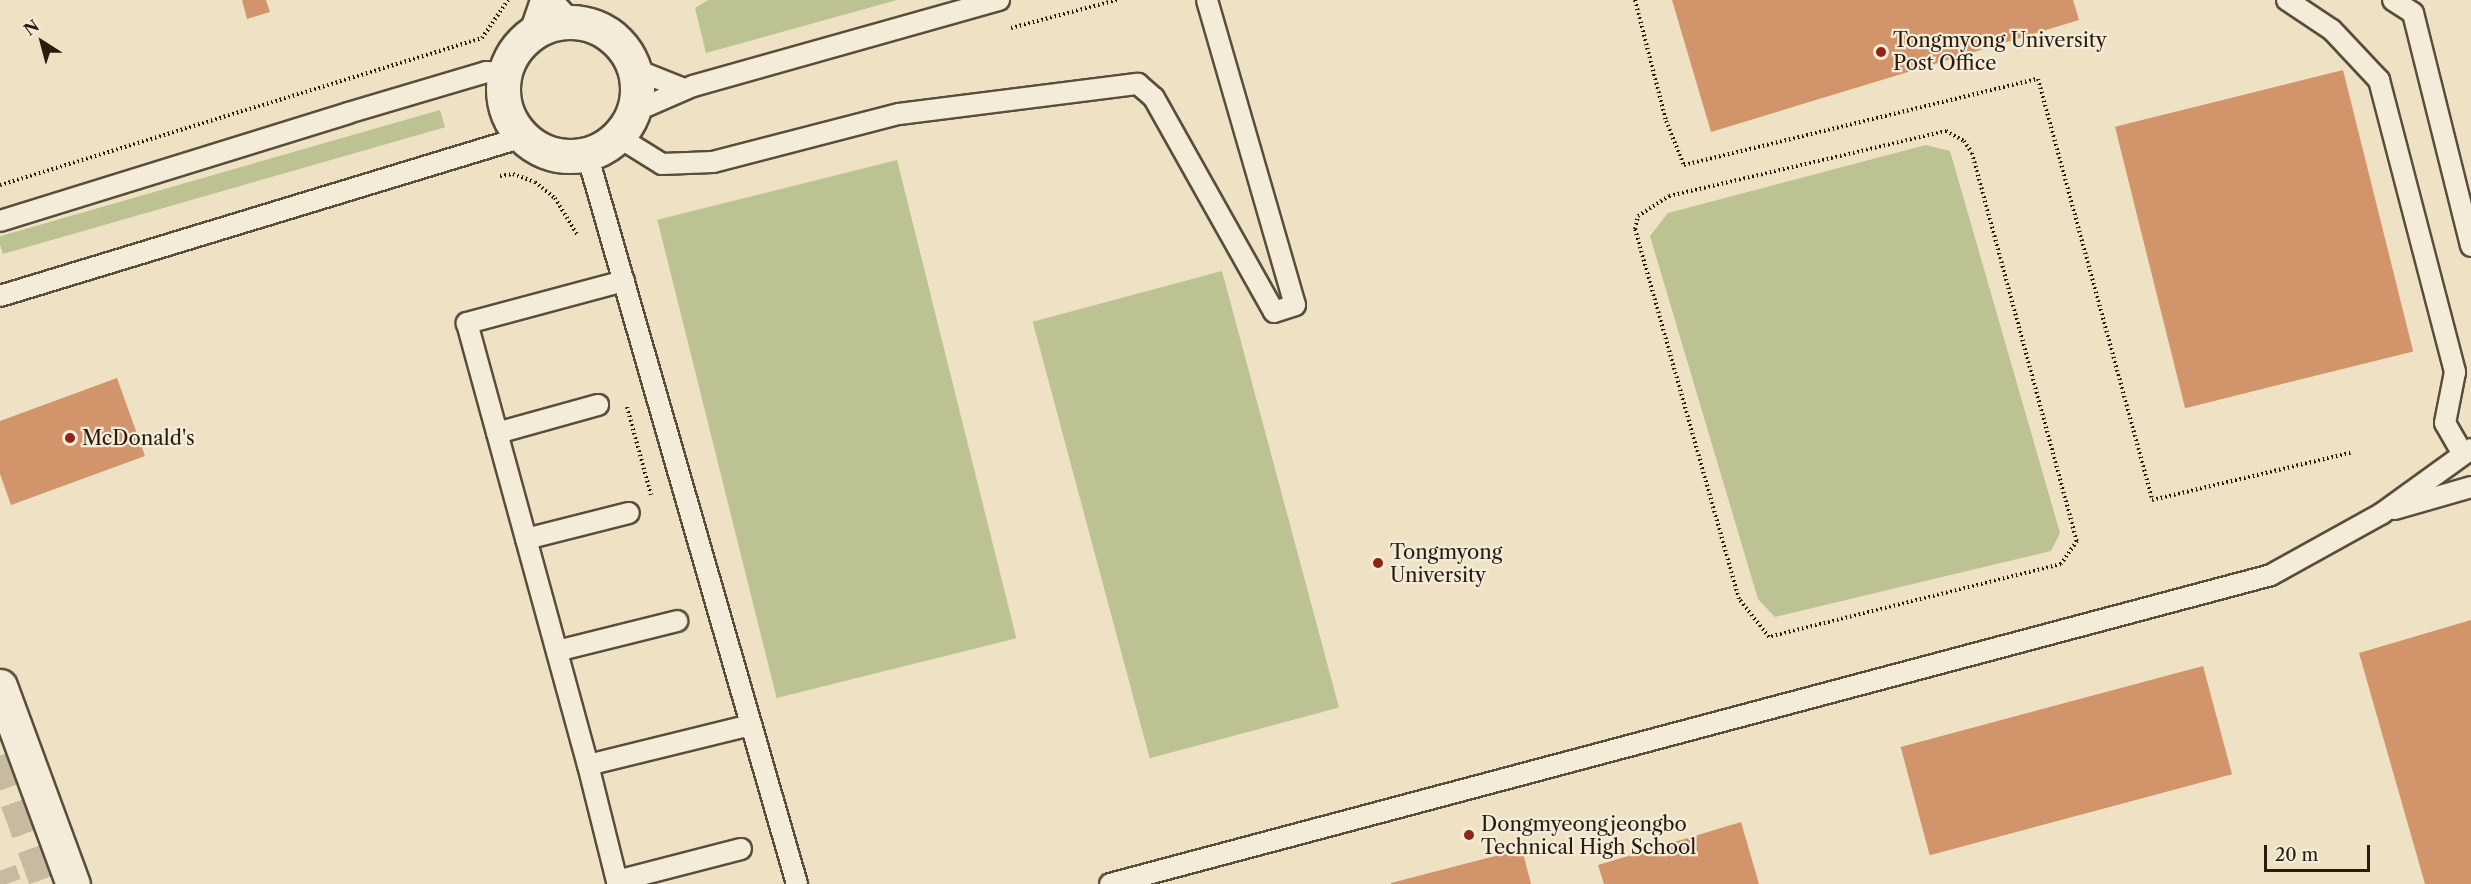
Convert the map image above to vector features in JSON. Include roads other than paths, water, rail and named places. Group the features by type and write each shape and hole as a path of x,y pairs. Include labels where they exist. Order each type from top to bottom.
{"street":[{"path":"562,11 611,35 634,69 625,124 587,154 565,156 523,137 509,119 504,73 530,35 562,11"},
{"path":"0,686 73,884"}],"lane":[{"path":"530,35 541,0"},
{"path":"999,0 684,89 625,124 662,164 713,162 899,114 1138,84 1154,98 1274,312 1295,305 1207,0"},
{"path":"1110,884 2271,575 2380,514 2467,451 2445,423 2456,372 2379,80 2332,30 2287,0"},
{"path":"2393,0 2413,13 2471,246"},
{"path":"634,69 684,89"},
{"path":"0,221 348,112 486,72 504,73"},
{"path":"0,296 523,137"},
{"path":"587,154 797,884"},
{"path":"624,281 467,323 588,765 617,881 741,849"},
{"path":"497,433 598,405"},
{"path":"2380,514 2471,487"},
{"path":"526,540 629,513"},
{"path":"557,651 677,621"},
{"path":"588,765 751,725"}],"tunnel":[{"path":"0,755 47,884"},
{"path":"0,870 5,884"}],"place":[{"name":"Tongmyong University Post Office","path":"1881,52"},
{"name":"McDonald's","path":"70,438"},
{"name":"Tongmyong University","path":"1378,563"},
{"name":"Dongmyeongjeongbo Technical High School","path":"1469,835"}]}
